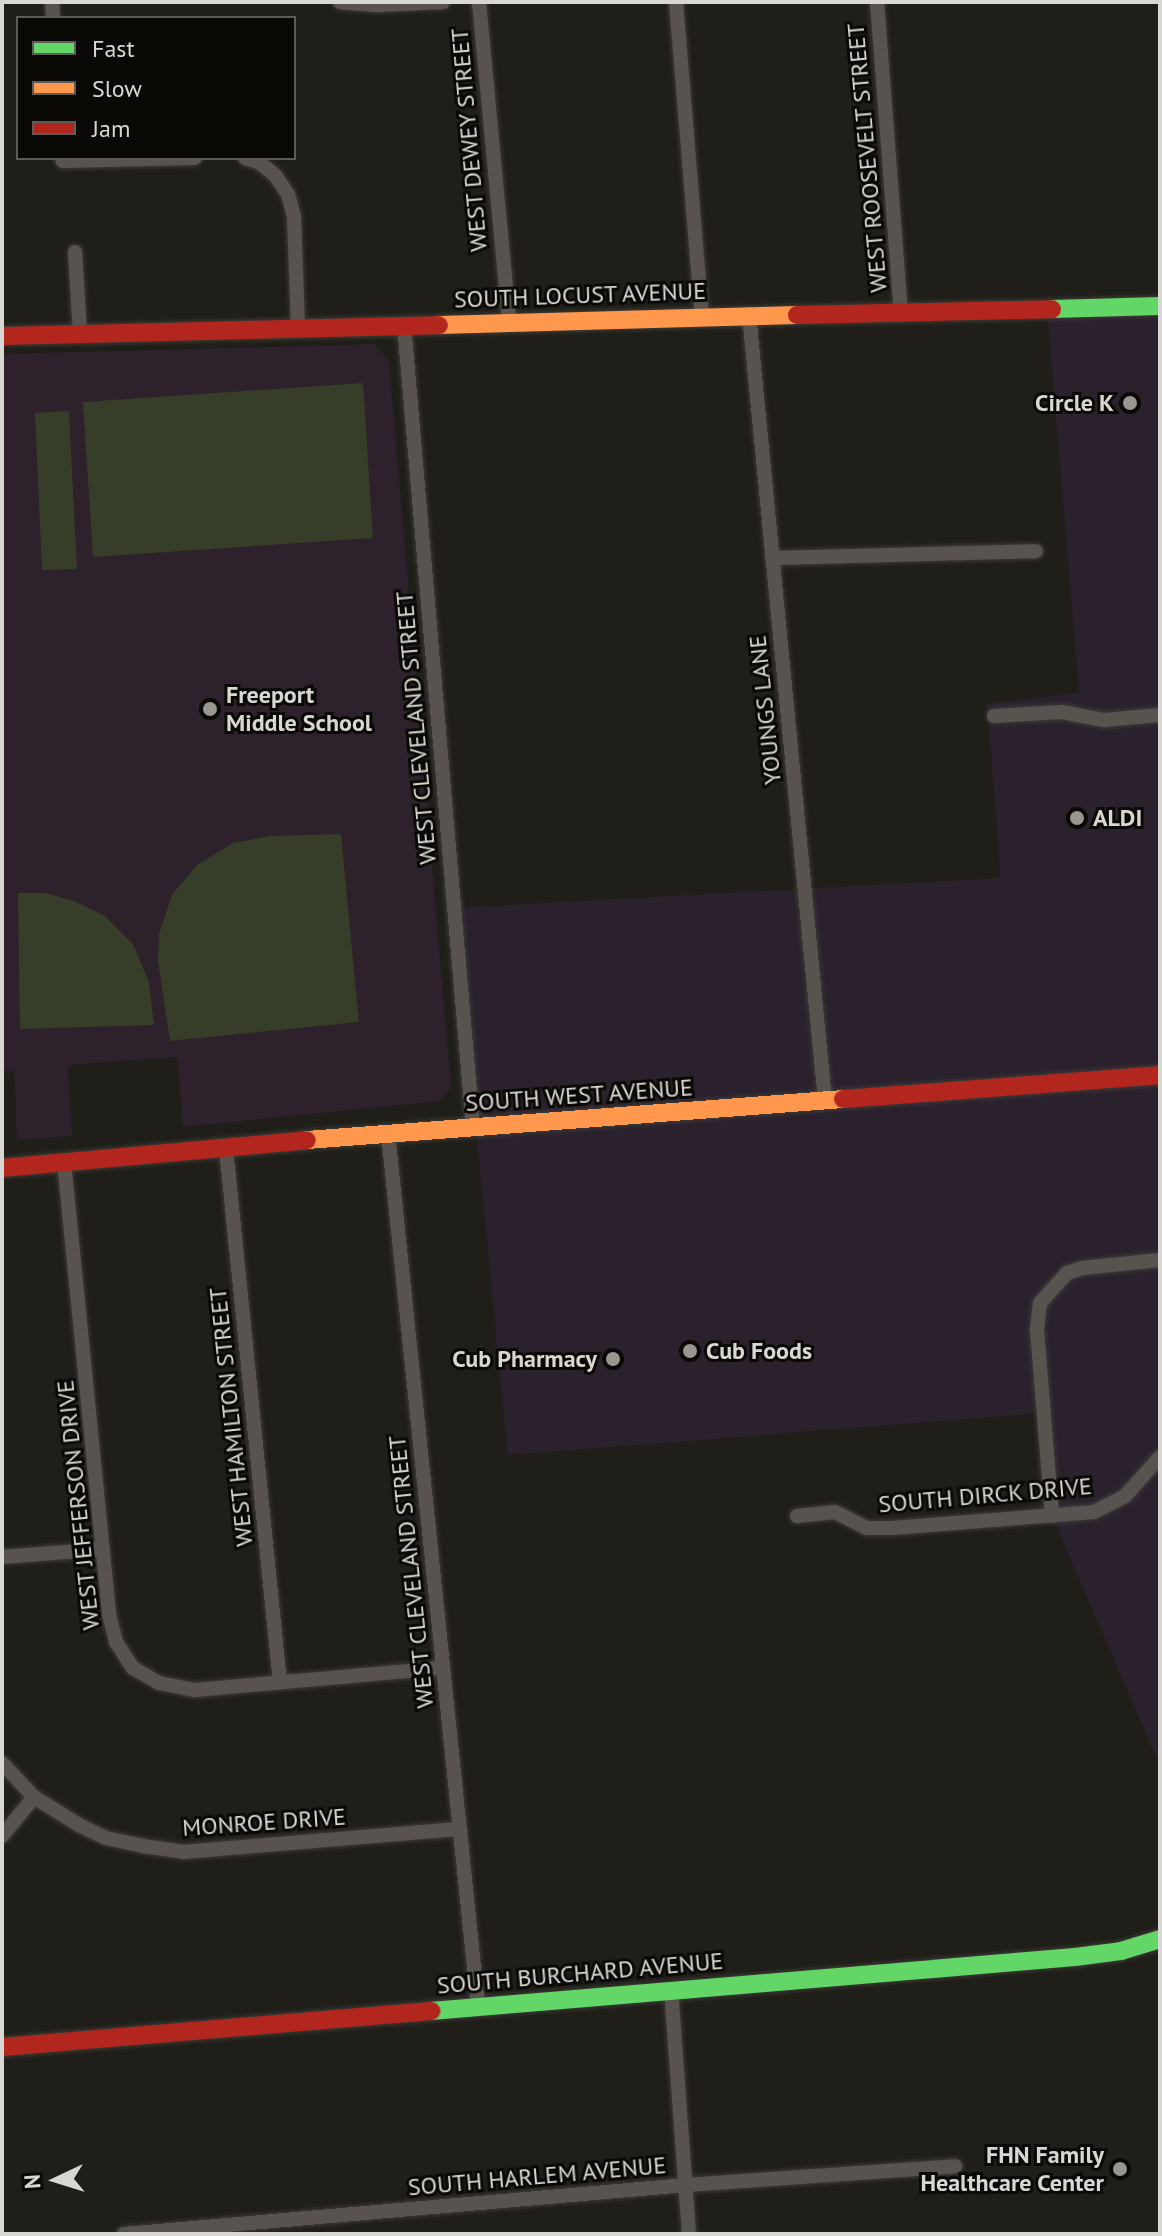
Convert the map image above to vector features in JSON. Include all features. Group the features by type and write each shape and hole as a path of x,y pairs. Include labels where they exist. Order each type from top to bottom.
{"street":[{"path":"340,2 443,2"},
{"name":"WEST DEWEY STREET","path":"479,2 509,321"},
{"path":"676,2 702,316"},
{"name":"WEST ROOSEVELT STREET","path":"877,2 901,311"},
{"path":"251,160 275,175 288,194 294,217 298,327"},
{"path":"75,252 80,333"},
{"name":"SOUTH LOCUST AVENUE","path":"2,336 749,314 1160,306"},
{"name":"YOUNGS LANE","path":"749,314 825,1101"},
{"name":"WEST CLEVELAND STREET","path":"404,324 473,1127"},
{"path":"772,558 1036,551"},
{"path":"994,716 1062,712 1104,720 1160,715"},
{"name":"SOUTH WEST AVENUE","path":"2,1168 388,1133 1160,1075"},
{"name":"WEST CLEVELAND STREET","path":"388,1133 478,2006"},
{"name":"WEST HAMILTON STREET","path":"226,1148 280,1682"},
{"name":"WEST JEFFERSON DRIVE","path":"64,1162 103,1549 116,1642 133,1668 159,1683 195,1690 443,1668"},
{"path":"1052,1516 1037,1330 1040,1303 1067,1273 1104,1265 1160,1260"},
{"name":"SOUTH DIRCK DRIVE","path":"797,1516 835,1512 867,1528 892,1528 1094,1512 1125,1496 1160,1457"},
{"path":"2,1557 103,1549"},
{"name":"MONROE DRIVE","path":"2,1763 34,1797 106,1838 184,1852 460,1829"},
{"path":"2,1836 34,1797"},
{"name":"SOUTH BURCHARD AVENUE","path":"2,2047 1075,1957 1121,1951 1160,1939"},
{"path":"671,1989 689,2234"},
{"name":"SOUTH HARLEM AVENUE","path":"124,2234 686,2185 955,2166"}],"shaded area":[{"path":"1160,306 1160,1766 1052,1516 1043,1413 508,1455 454,908 1001,878 987,704 1079,693 1047,307"},
{"name":"Freeport Middle School","path":"375,344 389,362 451,1087 440,1101 183,1127 177,1057 68,1065 72,1136 17,1140 14,1071 2,1071 2,354"}],"green space":[{"path":"363,383 373,538 93,557 83,402"},
{"path":"69,411 77,569 42,570 35,413"},
{"path":"341,834 359,1022 170,1041 158,961 159,934 172,895 197,865 233,843 270,836"},
{"path":"18,893 46,893 74,901 105,916 133,944 149,982 154,1025 20,1029"}],"traffic: fast":[{"path":"1052,309 1160,306"},
{"path":"431,2011 1075,1957 1121,1951 1160,1939"}],"traffic: slow":[{"path":"439,325 797,315"},
{"path":"307,1140 843,1099"}],"traffic: jam":[{"path":"797,315 1052,309"},
{"path":"2,336 439,325"},
{"path":"843,1099 1160,1075"},
{"path":"2,1168 307,1140"},
{"path":"2,2047 431,2011"}],"place":[{"name":"Circle K","path":"1130,403"},
{"name":"Freeport Middle School","path":"210,709"},
{"name":"ALDI","path":"1077,818"},
{"name":"Cub Foods","path":"690,1351"},
{"name":"Cub Pharmacy","path":"613,1359"},
{"name":"FHN Family Healthcare Center","path":"1120,2169"}]}
